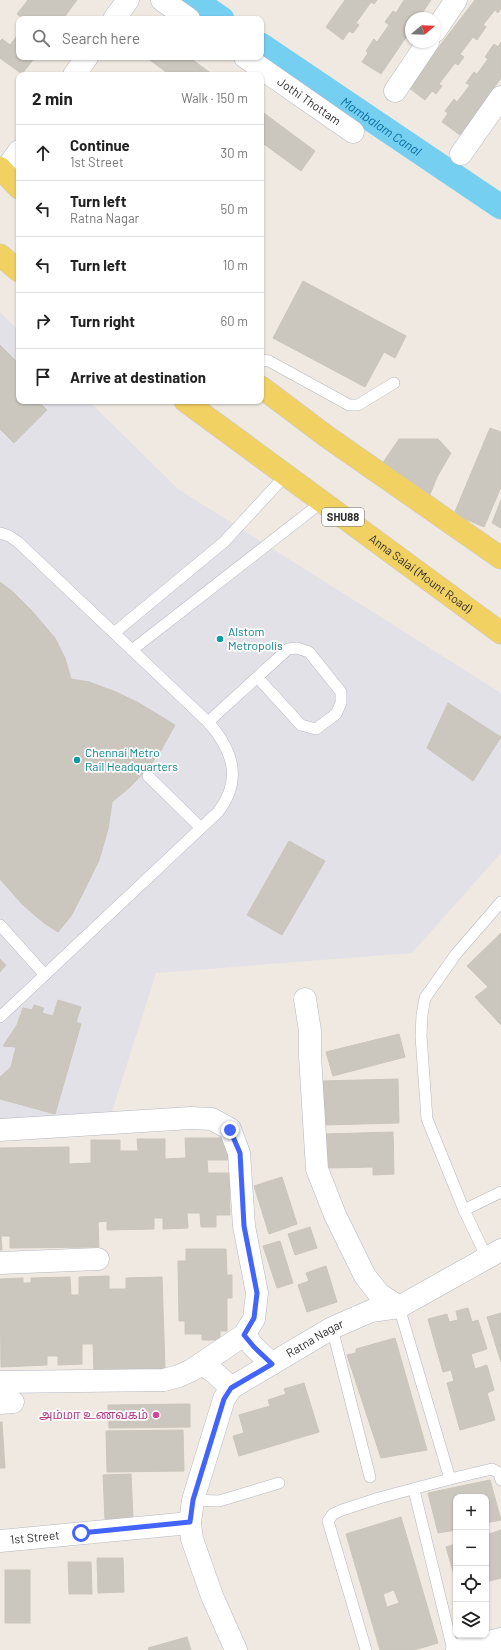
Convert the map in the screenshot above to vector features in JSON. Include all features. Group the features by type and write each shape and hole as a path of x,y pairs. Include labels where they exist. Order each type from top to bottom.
{"main road":[{"path":"2,170 16,185"},
{"path":"0,255 16,268"},
{"path":"264,389 332,440 501,558"},
{"name":"Anna Salai (Mount Road)","path":"189,404 285,476 501,633"}],"street":[{"path":"116,16 128,0"},
{"path":"162,0 185,16"},
{"path":"441,22 456,0"},
{"path":"395,91 424,48"},
{"path":"76,72 85,60"},
{"name":"Jothi Thottam","path":"249,60 353,132"},
{"path":"461,154 501,97"},
{"path":"2,170 16,155"},
{"path":"305,999 310,1031 310,1056 317,1169 335,1215 365,1276 379,1294 399,1307"},
{"path":"0,1130 191,1118 212,1120 230,1130 240,1153 244,1226 257,1293 254,1318 244,1335 192,1370 178,1376 164,1380 0,1382"},
{"name":"Ratna Nagar","path":"231,1388 332,1328 371,1311 399,1307 494,1254"},
{"path":"0,1264 98,1259"},
{"path":"244,1335 272,1364"},
{"path":"201,1364 214,1372 231,1388 224,1399 193,1500 190,1522 192,1539 212,1596 236,1650"},
{"name":"1st Street","path":"0,1542 190,1522"},
{"path":"457,1650 501,1639"}],"lane":[{"path":"264,360 269,361 349,405 358,405 394,384"},
{"path":"114,633 224,542 285,476"},
{"path":"132,650 322,502"},
{"path":"0,533 18,542 208,722 219,734 227,748 232,762 233,773 230,790 225,803 201,828 0,1018"},
{"path":"208,722 258,678 288,649 297,648 309,652 341,692 341,703 336,714 316,728 301,725 258,678"},
{"path":"148,776 201,828"},
{"path":"494,1254 464,1210 427,1119 421,1036 422,1015 425,998 456,954 501,902"},
{"path":"0,925 45,975"},
{"path":"464,1210 501,1192"},
{"path":"399,1307 450,1479"},
{"path":"332,1328 370,1477"},
{"path":"366,1650 328,1521 333,1514 379,1498 414,1490 492,1468 499,1473 501,1480"},
{"path":"193,1500 219,1501 279,1483"},
{"path":"414,1490 453,1650"}],"shaded area":[{"path":"0,312 16,328 16,404 92,404 178,489 501,693 501,853 412,953 156,973 108,1124 0,1126"}],"building":[{"path":"28,0 77,0 65,16 19,16 17,14"},
{"path":"345,0 377,0 374,4 371,2 356,23 359,25 353,33 349,31 343,40 326,27"},
{"path":"404,0 431,0 423,12 405,12 405,39 381,74 362,62 368,53 366,51 374,39 377,42 389,25 385,22 393,11 396,13"},
{"path":"475,0 501,0 501,8 498,13 495,10 483,25 486,27 477,40 473,37 460,54 464,57 458,65 455,63 439,84 442,86 436,94 432,91 425,100 408,87 438,48 441,48 441,44"},
{"path":"16,37 16,60 33,60 24,72 19,72 0,58 0,41 2,39 10,45"},
{"path":"501,42 501,78 460,135 442,122 448,113 445,111 454,99 457,102 470,85 466,83 474,72 477,74 488,59 485,57 494,44 498,47"},
{"path":"150,60 193,60 209,72 166,72"},
{"path":"264,113 315,151 301,171 264,144"},
{"path":"303,281 406,336 395,358 384,352 365,387 273,338"},
{"path":"0,345 16,361 16,404 41,404 47,410 14,443 0,429"},
{"path":"490,428 501,432 501,487 484,527 454,514"},
{"path":"399,439 438,439 451,453 437,477 427,502 380,467"},
{"path":"501,500 501,528 492,523"},
{"name":"Chennai Metro Rail Headquarters","path":"0,582 13,592 31,610 55,638 65,658 71,679 89,682 116,692 139,703 175,725 160,752 148,768 130,787 112,802 108,829 99,860 71,916 58,932 44,923 22,904 0,879"},
{"path":"448,703 501,737 473,781 427,748"},
{"path":"289,841 325,861 282,935 247,915"},
{"path":"501,933 501,1025 475,997 488,987 467,966"},
{"path":"0,959 6,965 0,972"},
{"path":"58,1000 81,1007 76,1022 81,1024 55,1114 0,1099 0,1077 11,1067 16,1047 3,1046 17,1025 23,1008 32,1010 34,1005 44,1008 42,1013 53,1016"},
{"path":"399,1034 405,1057 333,1076 326,1052"},
{"path":"398,1079 399,1123 323,1125 322,1081"},
{"path":"393,1132 394,1174 373,1175 373,1167 327,1168 326,1134"},
{"path":"185,1138 228,1138 228,1160 207,1160 208,1173 229,1173 230,1215 216,1215 216,1227 201,1227 200,1213 187,1213 188,1228 163,1229 163,1218 154,1218 154,1229 107,1230 107,1221 98,1222 99,1247 10,1248 10,1236 1,1236 2,1250 0,1250 0,1148 69,1147 69,1164 91,1163 91,1140 120,1140 120,1151 138,1151 137,1139 165,1139 165,1159 186,1158"},
{"path":"282,1177 297,1224 269,1234 254,1186"},
{"path":"310,1227 317,1248 295,1255 288,1234"},
{"path":"280,1241 293,1283 277,1288 263,1246"},
{"path":"186,1249 226,1249 227,1275 232,1275 232,1298 227,1298 227,1331 220,1331 220,1340 202,1340 202,1334 185,1334 185,1321 179,1321 178,1261 186,1261"},
{"path":"326,1266 337,1302 307,1312 298,1285 309,1281 306,1273"},
{"path":"109,1276 109,1289 126,1289 126,1278 162,1277 165,1369 94,1371 93,1344 82,1344 82,1364 58,1365 58,1356 47,1356 47,1365 1,1367 0,1279 23,1278 23,1283 31,1283 31,1278 70,1277 71,1295 79,1295 79,1277"},
{"path":"468,1308 472,1322 478,1320 487,1349 471,1354 475,1369 487,1365 494,1390 487,1393 495,1420 460,1430 447,1383 454,1381 451,1370 443,1372 428,1319 447,1314 449,1322 458,1320 456,1311"},
{"path":"501,1313 501,1362 487,1317"},
{"path":"395,1338 427,1450 381,1458 347,1355 356,1353 356,1349"},
{"path":"304,1383 319,1432 239,1456 233,1436 244,1433 239,1415 270,1406 268,1400 286,1394 284,1389"},
{"path":"190,1404 190,1427 109,1428 108,1405"},
{"path":"0,1422 2,1422 5,1468 0,1468"},
{"path":"183,1430 184,1471 107,1472 106,1431"},
{"path":"131,1474 133,1518 105,1519 103,1475"},
{"path":"490,1480 501,1520 489,1522 489,1494 453,1494 453,1530 438,1533 428,1493"},
{"path":"401,1517 438,1643 414,1650 380,1650 346,1534","holes":["394,1590 399,1603 387,1607 383,1594"]},
{"path":"501,1530 501,1578 489,1581 489,1566 489,1534"},
{"path":"453,1545 453,1572 446,1547"},
{"path":"97,1558 123,1558 124,1592 98,1593"},
{"path":"68,1562 91,1562 92,1594 69,1594"},
{"path":"5,1570 30,1570 30,1623 5,1623"},
{"path":"187,1637 191,1650 149,1650 148,1648"}],"waterway":[{"name":"Mambalam Canal","path":"194,0 218,16"},
{"name":"Mambalam Canal","path":"264,47 501,207"}],"place":[{"name":"Alstom Metropolis","path":"220,639"},
{"name":"Chennai Metro Rail Headquarters","path":"77,760"},
{"name":"அம்மா உணவகம்","path":"156,1415"}],"route":[{"path":"81,1533 190,1522 193,1500 224,1399 231,1388 272,1364 244,1335 254,1318 257,1293 250,1264 244,1226 240,1153 230,1130"}]}
